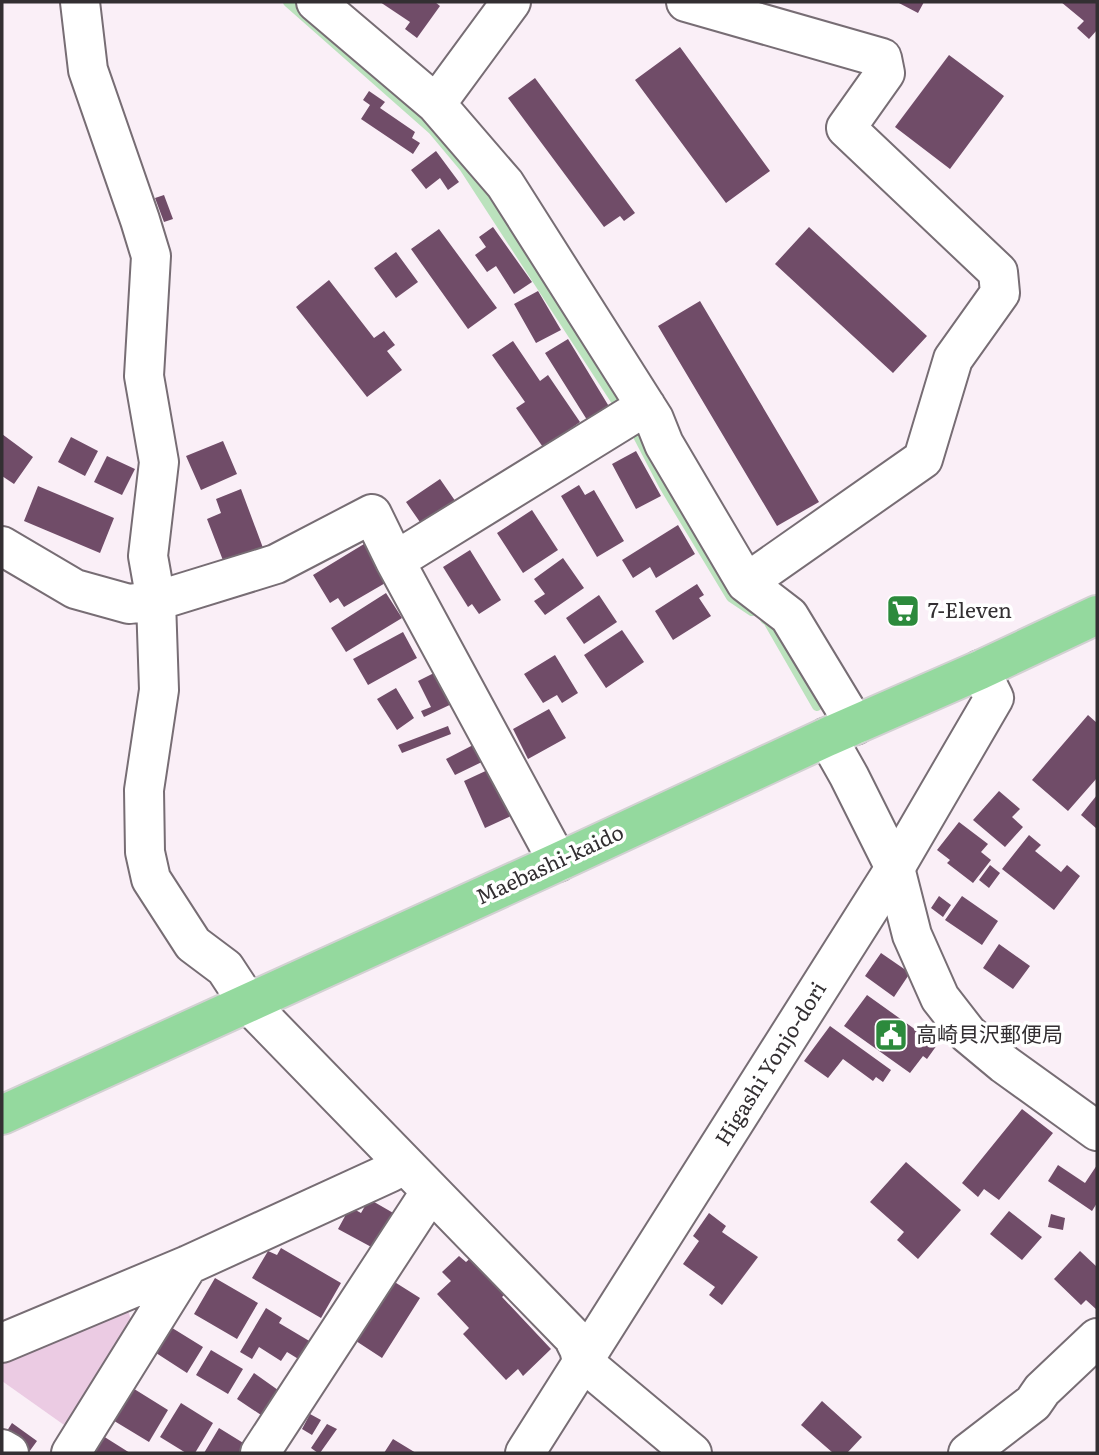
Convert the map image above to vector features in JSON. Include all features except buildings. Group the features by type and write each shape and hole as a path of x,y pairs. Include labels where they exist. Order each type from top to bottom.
{"main road":[{"name":"Maebashi-kaido","path":"2,1115 1097,615"}],"street":[{"path":"80,2 88,71 151,257 144,376 159,462 148,556 156,601 159,690 144,790 145,852 150,879 193,944 225,968 248,1003 573,1337 582,1361 692,1453"},
{"path":"316,2 436,104 505,184 654,419 664,444 746,583 789,616 841,731 849,776 895,868 912,935 940,998 968,1034 1004,1064 1097,1131"},
{"path":"436,104 512,2"},
{"path":"686,2 882,58 885,73 846,128 998,272 1000,293 953,359 923,459 746,583"},
{"path":"395,561 646,406"},
{"path":"2,546 75,589 129,604 156,601 275,564 372,514 558,862"},
{"name":"Higashi Yonjo-dori","path":"525,1453 895,868 993,698 980,670"},
{"path":"2,1343 188,1265 404,1165"},
{"path":"260,1453 431,1191"},
{"path":"71,1453 188,1265"},
{"path":"968,1453 1033,1403 1042,1390 1097,1338"},
{"path":"2,1449 9,1453"}],"shaded area":[{"path":"119,1307 129,1313 134,1333 74,1432 2,1381 2,1360"}],"waterway":[{"path":"288,2 433,130 464,167 622,410"},
{"path":"630,423 664,486 731,597 752,611"},
{"path":"765,619 817,706"}],"place":[{"name":"7-Eleven","path":"903,611"},
{"name":"高崎貝沢郵便局","path":"891,1035"}]}
